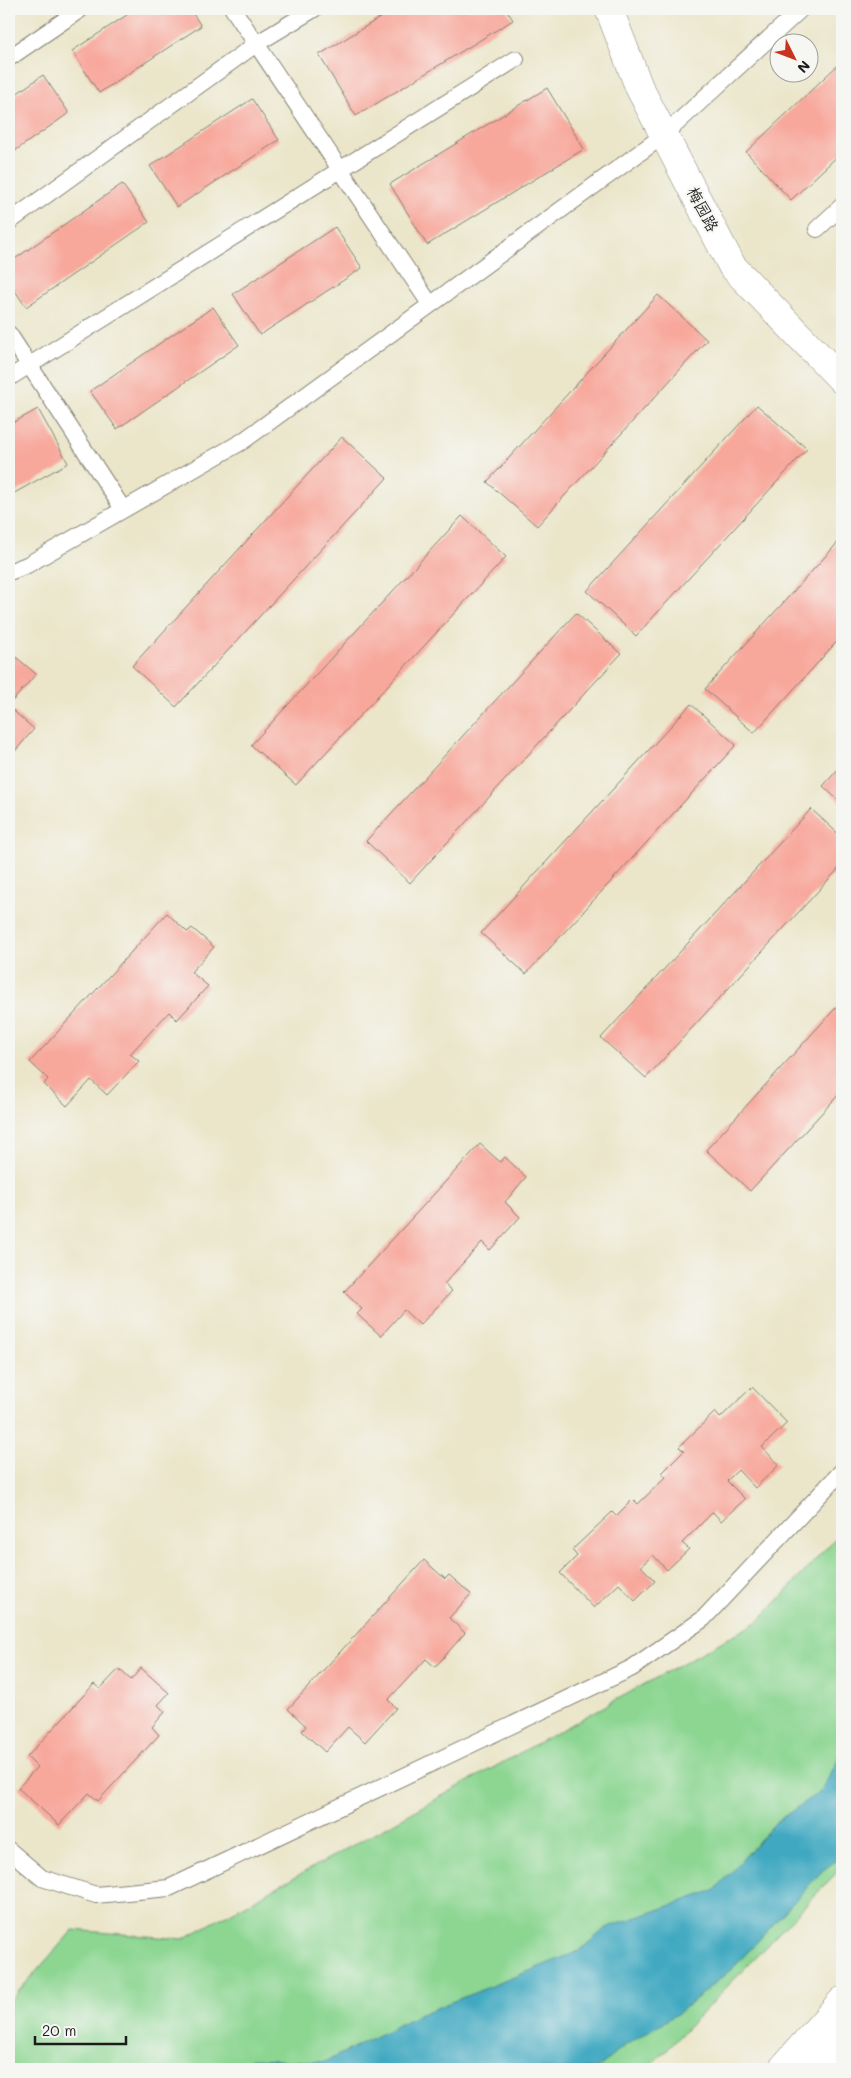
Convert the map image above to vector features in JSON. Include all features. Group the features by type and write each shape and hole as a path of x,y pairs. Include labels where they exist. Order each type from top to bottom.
{"main road":[{"name":"梅园路","path":"609,9 639,87 732,266 842,380"},
{"path":"782,2069 842,2001"},
{"path":"812,2069 842,2039"}],"lane":[{"path":"9,58 81,9"},
{"path":"233,9 430,304"},
{"path":"9,222 256,44 314,9"},
{"path":"9,572 27,566 243,441 664,135 801,9"},
{"path":"9,378 516,59"},
{"path":"817,229 842,206"},
{"path":"9,334 123,510"},
{"path":"9,1850 42,1878 96,1895 169,1888 632,1668 703,1619 842,1471"}],"green space":[{"path":"842,1531 842,1867 648,2069 9,2069 9,2002 73,1930 183,1939 759,1621"}],"water":[{"path":"842,1752 842,1856 822,1871 734,1967 680,2012 624,2046 597,2069 238,2069 251,2059 325,2062 416,2016 579,1951 606,1928 715,1890 776,1822 822,1790"}],"building":[{"path":"136,9 190,9 201,26 99,93 72,51"},
{"path":"394,9 506,9 513,20 356,116 319,55"},
{"path":"842,61 842,152 791,200 746,152"},
{"path":"43,75 69,113 9,155 9,99"},
{"path":"547,88 584,149 427,245 390,184"},
{"path":"252,99 279,140 177,207 150,166"},
{"path":"122,184 149,222 26,307 9,282 9,263"},
{"path":"335,227 362,268 260,335 233,294"},
{"path":"658,295 707,340 537,526 487,482"},
{"path":"213,307 239,345 117,429 90,391"},
{"path":"757,405 807,449 636,636 587,591"},
{"path":"38,409 68,463 9,496 9,425"},
{"path":"342,437 387,478 176,707 132,666"},
{"path":"462,516 506,557 296,785 251,745"},
{"path":"842,538 842,636 754,733 705,689"},
{"path":"576,613 621,654 410,883 366,841"},
{"path":"9,651 36,674 9,705"},
{"path":"691,704 736,745 526,974 481,933"},
{"path":"9,707 34,729 9,758"},
{"path":"842,765 842,804 823,786"},
{"path":"811,809 842,837 842,865 646,1078 601,1038"},
{"path":"167,913 187,932 192,928 214,947 191,972 208,986 177,1020 169,1012 130,1054 139,1061 107,1095 91,1080 67,1106 44,1084 48,1079 30,1062"},
{"path":"842,1001 842,1091 750,1191 706,1150"},
{"path":"480,1144 500,1162 505,1157 526,1177 505,1202 520,1217 490,1250 482,1242 444,1284 452,1291 420,1325 404,1310 381,1336 357,1314 362,1309 344,1292"},
{"path":"752,1387 787,1423 762,1447 779,1465 755,1488 738,1470 727,1481 745,1499 721,1521 713,1512 682,1543 689,1549 667,1570 653,1555 641,1566 655,1581 635,1601 619,1584 594,1608 560,1573 577,1556 572,1550 612,1512 616,1516 633,1499 638,1504 666,1477 662,1473 684,1451 679,1447 715,1412 720,1418"},
{"path":"424,1560 445,1579 449,1575 471,1594 449,1618 465,1633 435,1667 426,1659 388,1700 396,1708 365,1742 348,1727 325,1752 302,1731 306,1726 288,1709"},
{"path":"141,1668 169,1693 158,1705 165,1712 152,1727 159,1735 98,1801 89,1793 59,1825 18,1788 37,1767 27,1757 94,1684 100,1689 119,1669 131,1680"}]}
